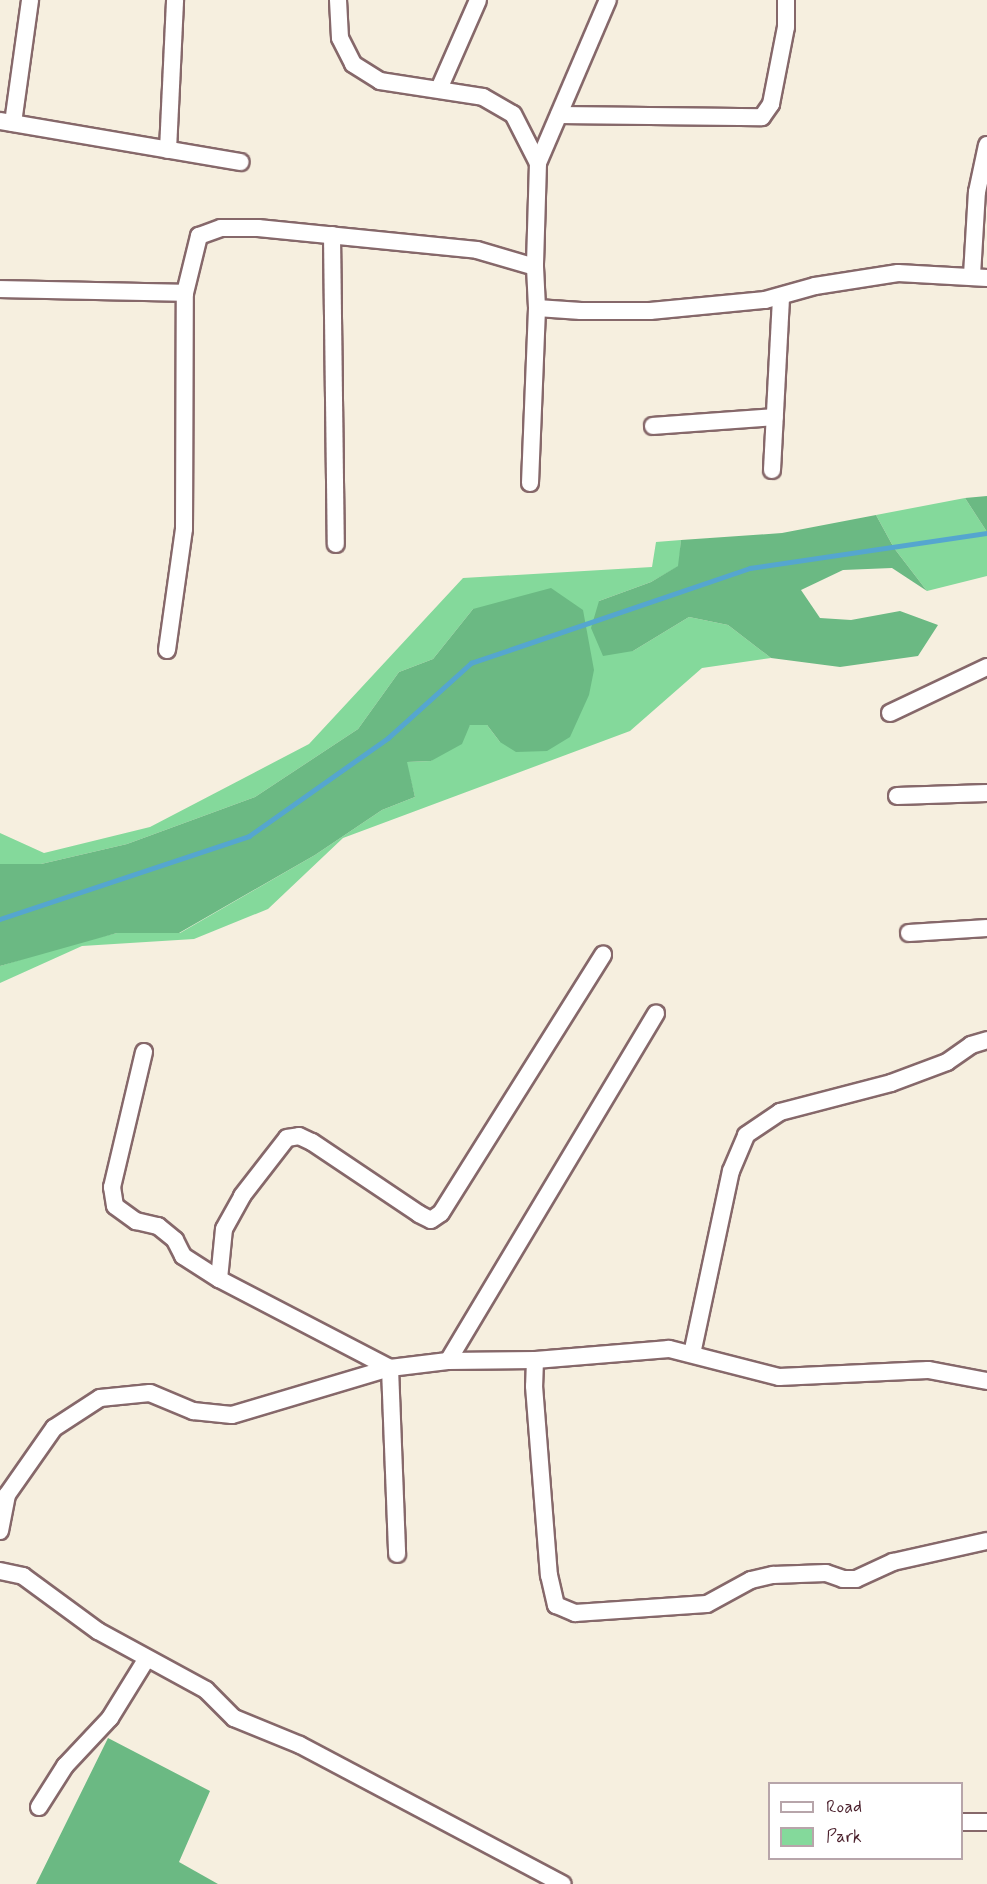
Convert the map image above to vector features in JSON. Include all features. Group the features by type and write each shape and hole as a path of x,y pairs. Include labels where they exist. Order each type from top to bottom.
{"street":[{"path":"30,0 6,122 241,162"},
{"path":"168,150 175,0"},
{"path":"338,0 340,38 353,64 380,81 483,96 513,114 538,163"},
{"path":"438,89 478,0"},
{"path":"530,483 537,308 535,267 538,163 608,0"},
{"path":"559,115 762,117 771,104 786,27 786,0"},
{"path":"537,308 650,311 781,298 815,286 898,273 980,276 977,192 987,145"},
{"path":"167,650 184,529 185,293 199,236 221,228 332,235 477,250 535,267"},
{"path":"332,235 336,544"},
{"path":"0,289 185,293"},
{"path":"772,470 781,298"},
{"path":"653,426 775,417"},
{"path":"890,713 987,667"},
{"path":"897,796 987,793"},
{"path":"909,933 987,928"},
{"path":"219,1279 224,1229 242,1196 287,1138 299,1136 312,1142 431,1220 441,1213 603,955"},
{"path":"448,1361 656,1012"},
{"path":"692,1354 731,1171 746,1136 780,1112 891,1083 947,1062 971,1045 987,1041"},
{"path":"144,1052 112,1187 115,1206 136,1221 158,1226 175,1240 183,1256 219,1279 390,1368"},
{"path":"0,1531 7,1496 54,1428 100,1398 150,1393 193,1411 232,1414 390,1368 448,1361 535,1360 669,1349 779,1377 928,1370 987,1381"},
{"path":"535,1360 549,1575 556,1605 574,1612 707,1604 751,1580 773,1575 826,1573 843,1580 856,1579 893,1562 987,1541"},
{"path":"390,1368 397,1554"},
{"path":"0,1571 23,1576 98,1631 206,1690 234,1718 300,1745 563,1884"},
{"path":"39,1807 65,1766 110,1718 147,1658"},
{"path":"963,1822 987,1822"}],"green space":[{"path":"987,496 987,532 965,498"},
{"path":"965,498 987,532 987,576 927,591 894,548 876,515"},
{"path":"876,515 894,548 927,591 892,568 843,570 801,590 820,618 851,620 900,611 938,625 918,656 840,667 771,658 728,625 689,617 633,651 603,656 591,628 599,601 651,582 678,566 681,540 782,533"},
{"path":"681,540 679,566 651,582 599,601 633,651 689,617 728,625 771,658 702,668 630,731 343,838 268,909 194,939 82,946 0,983 0,966 71,944 117,933 180,933 315,855 382,810 415,797 406,762 431,761 470,725 487,725 500,742 473,609 433,659 399,672 358,729 255,797 127,844 41,864 0,864 0,833 44,853 150,827 309,744 463,578 652,567 656,542"},
{"path":"551,588 583,610 594,670 589,695 570,737 547,751 516,752 500,742 487,725 470,725 462,744 431,761 407,762 415,797 382,810 315,855 179,933 117,933 0,966 0,864 41,864 127,844 255,797 358,729 399,672 433,659 473,609"},
{"path":"108,1738 210,1791 179,1862 218,1884 36,1884"}],"waterway":[{"path":"0,919 249,836 388,738 471,663 750,568 987,533"}]}
